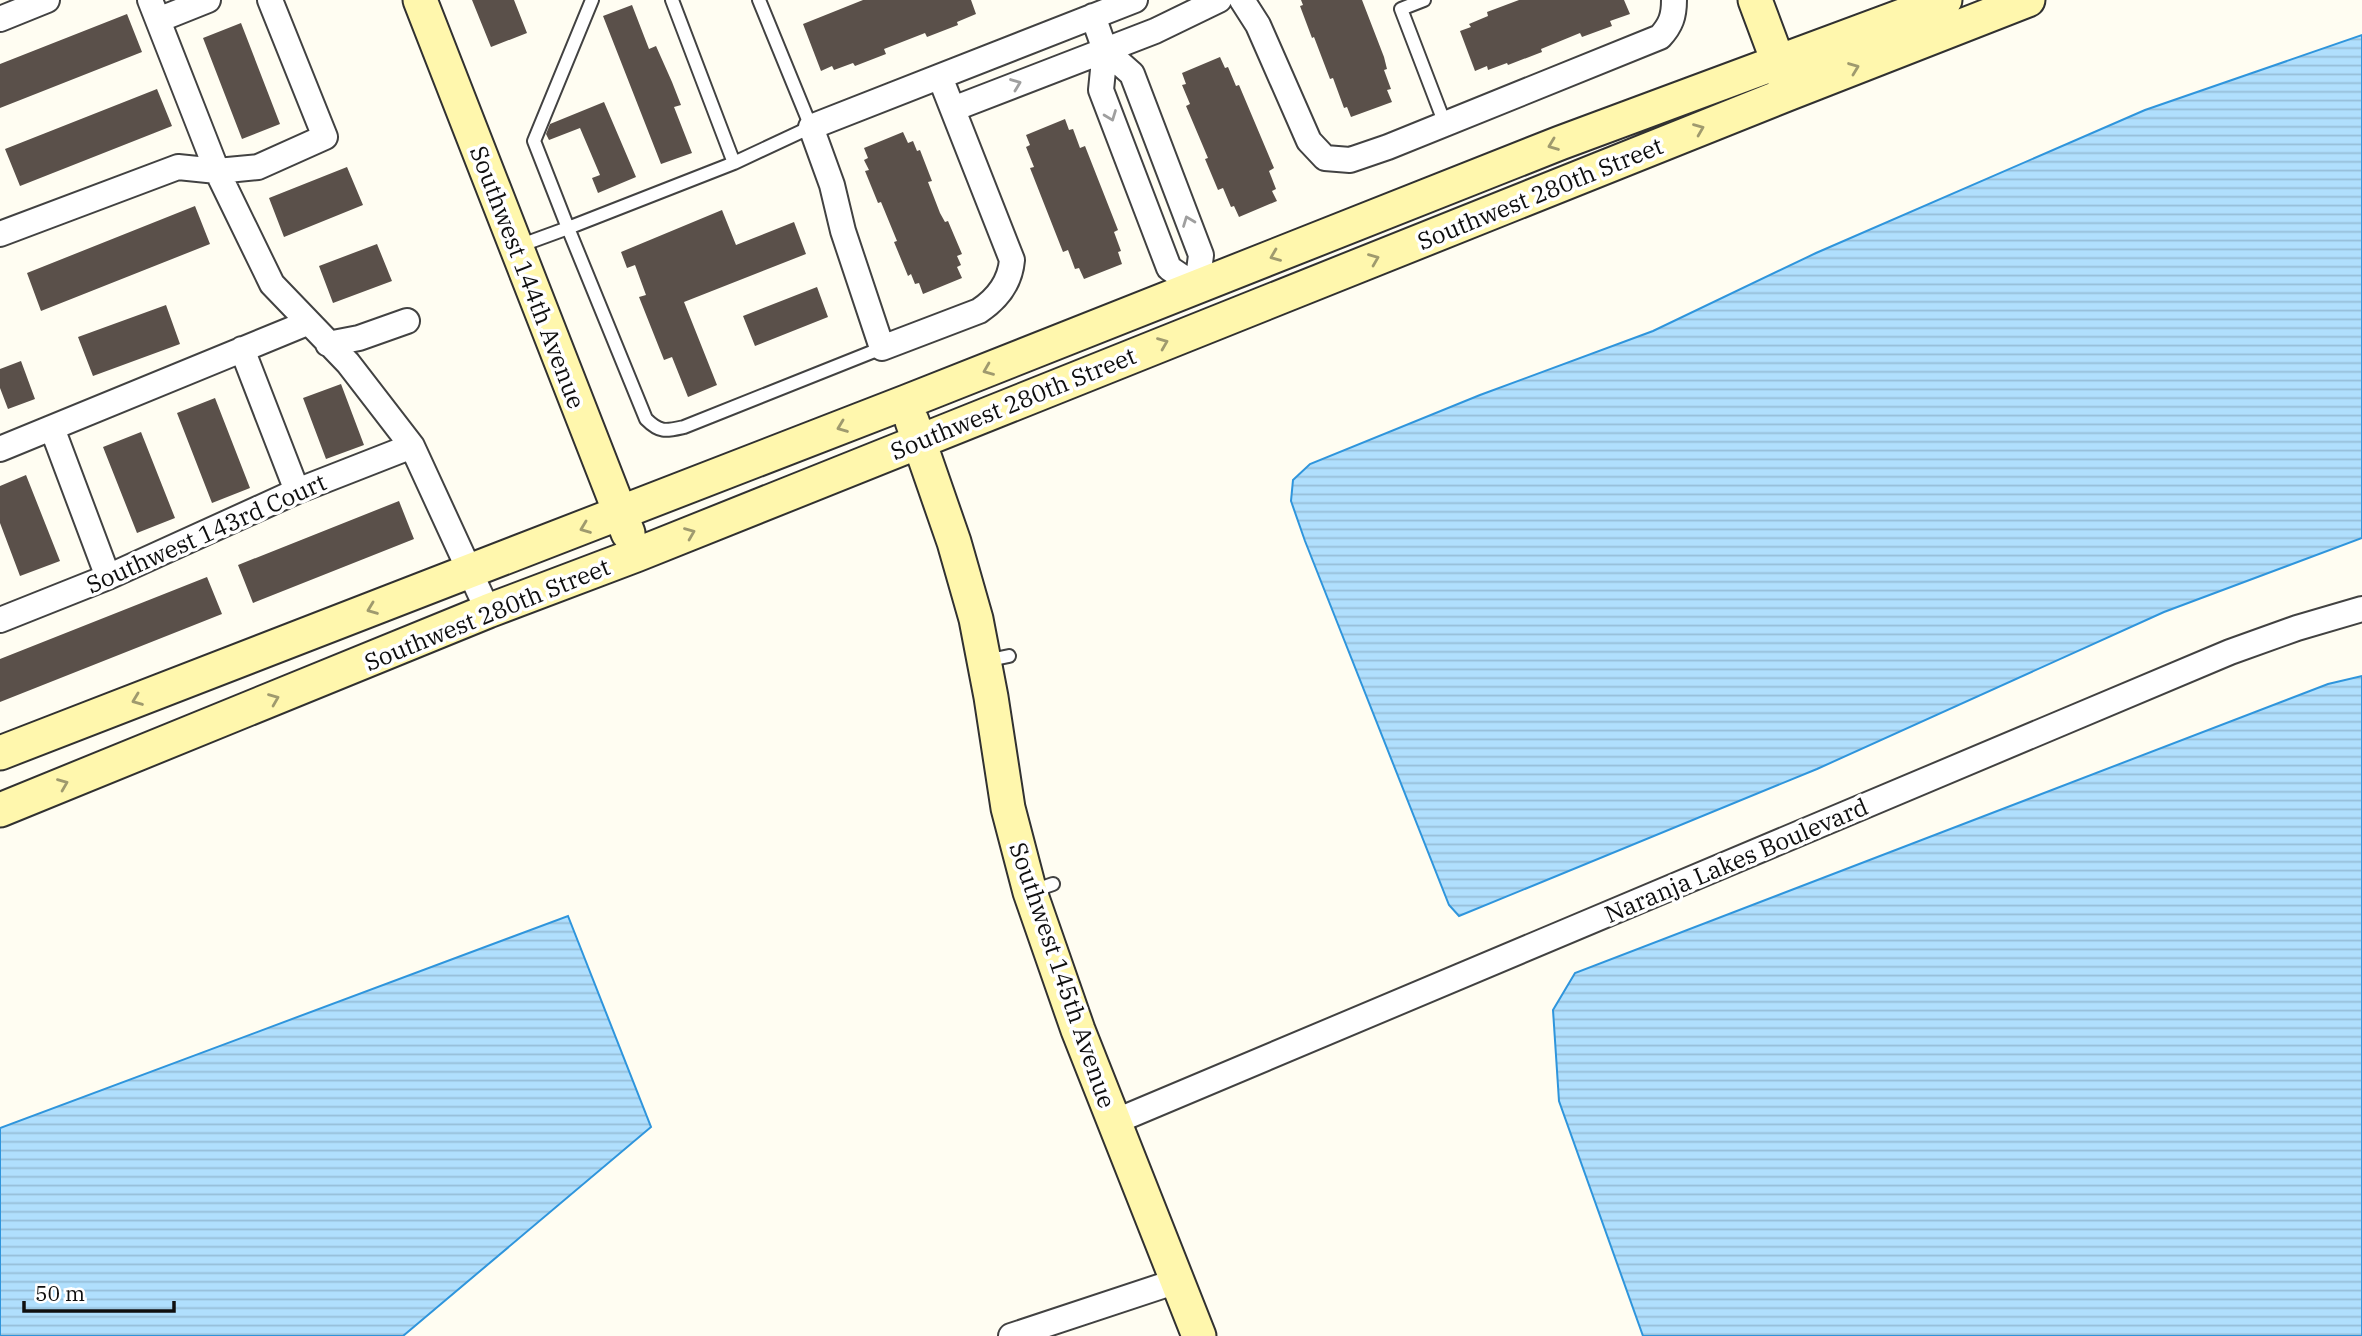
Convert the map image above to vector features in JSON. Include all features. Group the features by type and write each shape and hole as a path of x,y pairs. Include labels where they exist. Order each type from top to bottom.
{"street":[{"path":"0,19 47,0"},
{"path":"208,0 154,10 217,171 272,284 348,363 412,446 488,611"},
{"path":"0,234 178,167 217,171 258,167 325,137 270,0"},
{"name":"Southwest 144th Avenue","path":"420,0 636,555"},
{"path":"940,77 1012,260 1011,273 992,303 979,311 882,348 811,127 1135,0"},
{"path":"953,109 1154,31 1219,0"},
{"path":"1242,0 1258,25 1309,141 1325,158 1350,160 1660,37 1669,27 1674,15 1674,0"},
{"path":"1755,0 1790,93"},
{"name":"Southwest 280th Street","path":"0,753 621,514 1597,128 1945,0"},
{"name":"Southwest 280th Street","path":"0,810 488,611 636,555 2028,0"},
{"path":"1093,16 1105,50 1101,90 1170,268 1197,286"},
{"path":"1105,50 1132,74 1201,255 1197,286 1208,325"},
{"path":"1597,128 1614,163"},
{"path":"328,344 359,338 407,321"},
{"path":"0,449 307,323"},
{"path":"242,349 297,491"},
{"name":"Southwest 145th Avenue","path":"906,402 954,542 973,609 997,659 1008,808 1042,888 1068,1003 1199,1336"},
{"path":"52,428 108,577"},
{"name":"Southwest 143rd Court","path":"0,620 108,577 297,491 412,446"},
{"name":"Naranja Lakes Boulevard","path":"1114,1122 2230,652 2362,608"},
{"path":"172,687 187,734"},
{"path":"1011,1336 1177,1281"}],"lane":[{"path":"592,0 534,141 646,419 655,428 668,431 684,427 882,348"},
{"path":"672,0 734,163"},
{"path":"516,247 734,163 811,127 759,0"},
{"path":"1424,0 1401,9 1446,124"}],"water":[{"path":"2362,35 2362,538 2164,612 1817,769 1459,916 1449,905 1305,541 1291,501 1293,480 1310,464 1480,395 1653,331 1816,253 2145,110"},
{"path":"2362,676 2362,1336 1643,1336 1559,1101 1553,1010 1575,973 2328,684"},
{"path":"568,916 651,1127 403,1336 0,1336 0,1128"}],"building":[{"path":"472,0 514,0 527,33 491,47"},
{"path":"863,0 971,0 976,14 957,22 958,25 927,37 925,33 884,49 886,54 855,66 853,63 834,70 832,66 821,71 803,24"},
{"path":"1301,0 1362,0 1384,57 1387,69 1384,70 1391,89 1387,90 1392,102 1351,117 1347,107 1344,108 1333,78 1330,79 1314,37 1312,38 1300,6 1303,5"},
{"path":"1519,0 1624,0 1630,14 1610,21 1612,26 1582,37 1580,33 1508,65 1507,63 1488,70 1487,66 1475,71 1460,31 1488,16 1487,12"},
{"path":"632,5 649,49 656,46 672,82 681,105 674,107 692,153 661,164 603,16"},
{"path":"127,14 142,52 0,108 0,64"},
{"path":"241,23 280,124 242,139 203,38"},
{"path":"1220,57 1225,68 1228,67 1236,86 1239,85 1274,168 1269,171 1276,189 1272,191 1277,201 1239,217 1234,206 1231,207 1223,188 1218,190 1186,106 1190,104 1182,85 1186,84 1182,73"},
{"path":"157,89 172,126 20,186 5,149"},
{"path":"604,102 636,177 598,193 592,178 600,175 580,128 549,140 546,134 550,124"},
{"path":"1065,119 1069,130 1073,129 1080,148 1085,146 1118,230 1114,232 1121,251 1118,252 1122,264 1084,279 1079,268 1075,269 1068,250 1063,252 1030,168 1034,167 1026,147 1030,145 1026,135"},
{"path":"903,132 908,143 913,141 917,151 920,150 940,213 945,222 948,221 962,254 957,256 961,265 957,267 962,278 923,294 919,283 915,284 911,274 908,276 894,242 897,241 865,171 869,170 864,160 868,158 864,148"},
{"path":"347,167 363,205 284,237 269,198"},
{"path":"195,206 210,244 41,311 27,273"},
{"path":"722,210 736,245 794,222 806,254 684,302 717,385 688,397 672,357 664,360 639,297 646,295 635,265 627,268 621,252"},
{"path":"377,244 392,281 333,303 319,266"},
{"path":"817,287 828,317 755,346 743,316"},
{"path":"166,305 180,344 93,376 78,337"},
{"path":"21,361 35,399 8,409 0,388 0,369"},
{"path":"341,384 364,445 326,459 303,398"},
{"path":"215,398 250,488 212,503 177,413"},
{"path":"141,432 175,518 137,533 103,447"},
{"path":"26,475 60,561 20,576 0,523 0,486"},
{"path":"399,501 414,539 253,603 238,565"},
{"path":"207,577 222,614 0,702 0,659"}]}
